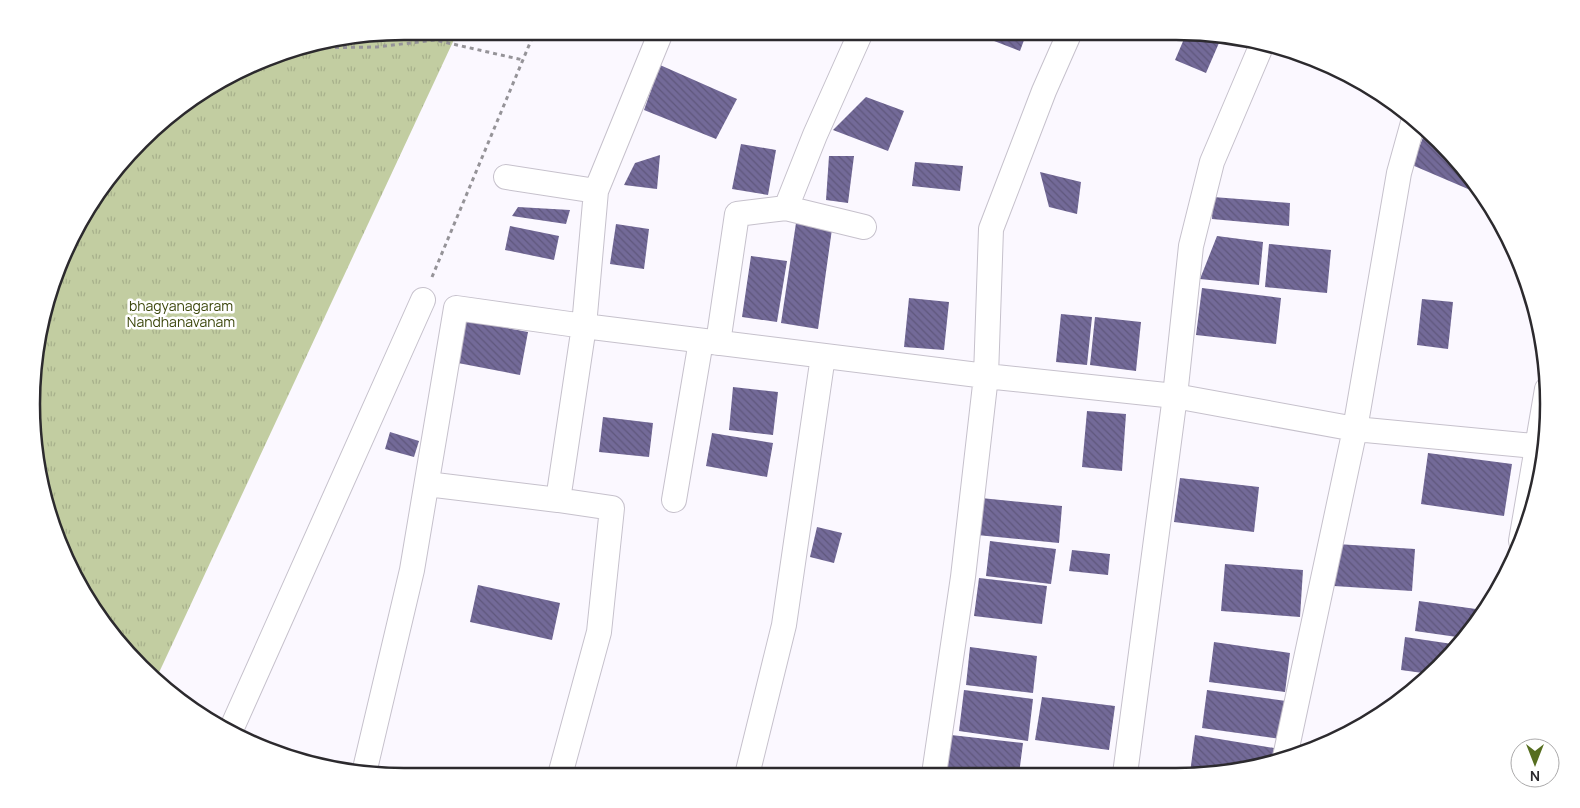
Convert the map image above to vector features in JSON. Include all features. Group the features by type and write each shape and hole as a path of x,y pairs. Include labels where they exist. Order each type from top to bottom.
{"street":[{"path":"558,500 584,326 596,191 658,40"},
{"path":"786,208 858,40"},
{"path":"935,768 963,577 986,376 991,228 1044,91 1066,40"},
{"path":"1126,768 1175,396 1191,246 1212,162 1260,50"},
{"path":"1286,751 1355,429 1399,173 1412,127"},
{"path":"506,177 596,191"},
{"path":"674,500 737,214 786,208 864,227"},
{"path":"233,725 422,300"},
{"path":"366,766 412,570 456,308 584,326 986,376 1175,396 1355,429 1538,446"},
{"path":"748,768 784,625 823,356"},
{"path":"427,484 612,508 599,632 562,768"}],"path":[{"path":"330,48 377,47 435,40 524,60"},
{"path":"422,300 532,40"}],"green space":[{"name":"bhagyanagaram Nandhanavanam","path":"454,40 159,673 115,626 89,586 59,521 47,475 43,452 40,404 43,356 52,310 59,287 78,243 101,202 130,164 182,115 222,89 287,59 333,47 380,41"}],"building":[{"path":"992,40 1024,40 1020,51"},
{"path":"1183,40 1219,43 1206,73 1175,60"},
{"path":"660,65 737,99 716,139 644,110"},
{"path":"866,97 904,111 888,151 833,130"},
{"path":"1423,137 1450,164 1471,190 1412,165"},
{"path":"741,144 776,150 768,195 732,189"},
{"path":"660,155 657,189 624,185 635,163"},
{"path":"829,156 854,156 848,203 826,200"},
{"path":"915,162 963,166 960,191 912,186"},
{"path":"1040,172 1081,182 1077,214 1049,207"},
{"path":"1213,197 1290,203 1289,226 1212,219"},
{"path":"518,207 570,210 566,224 512,216"},
{"path":"796,223 832,229 818,329 781,323"},
{"path":"616,224 649,229 644,269 610,264"},
{"path":"510,226 559,236 554,260 505,250"},
{"path":"1217,236 1263,242 1259,285 1200,279"},
{"path":"1269,244 1331,250 1327,293 1265,287"},
{"path":"751,256 787,261 777,322 742,317"},
{"path":"1202,288 1281,298 1276,344 1196,335"},
{"path":"909,298 949,302 944,350 904,347"},
{"path":"1422,299 1453,302 1448,349 1417,345"},
{"path":"1061,314 1092,317 1087,365 1056,362"},
{"path":"1095,317 1141,322 1136,371 1090,365"},
{"path":"466,320 528,332 520,375 458,363"},
{"path":"733,387 778,392 773,435 729,430"},
{"path":"1087,411 1126,414 1122,471 1082,467"},
{"path":"603,417 653,423 649,457 599,452"},
{"path":"390,432 419,441 414,457 385,449"},
{"path":"712,433 773,443 767,477 706,466"},
{"path":"1428,453 1512,464 1504,516 1421,504"},
{"path":"1180,478 1259,487 1254,532 1174,522"},
{"path":"981,498 1062,506 1059,543 977,535"},
{"path":"817,527 842,533 834,563 810,557"},
{"path":"990,541 1056,549 1051,584 986,576"},
{"path":"1337,544 1415,549 1412,591 1334,586"},
{"path":"1072,550 1110,554 1108,575 1069,571"},
{"path":"1225,564 1303,570 1300,617 1221,611"},
{"path":"979,578 1047,586 1042,624 974,616"},
{"path":"478,585 560,603 552,640 470,622"},
{"path":"1419,601 1477,609 1456,637 1415,631"},
{"path":"1405,637 1450,644 1421,673 1401,670"},
{"path":"1214,642 1290,653 1285,692 1209,682"},
{"path":"970,647 1037,656 1033,693 966,685"},
{"path":"964,690 1033,699 1028,741 959,731"},
{"path":"1207,690 1286,701 1281,739 1202,728"},
{"path":"1042,697 1115,706 1109,750 1035,740"},
{"path":"951,735 1023,743 1020,768 948,768"},
{"path":"1195,735 1274,748 1273,755 1270,756 1224,765 1191,767"}]}
